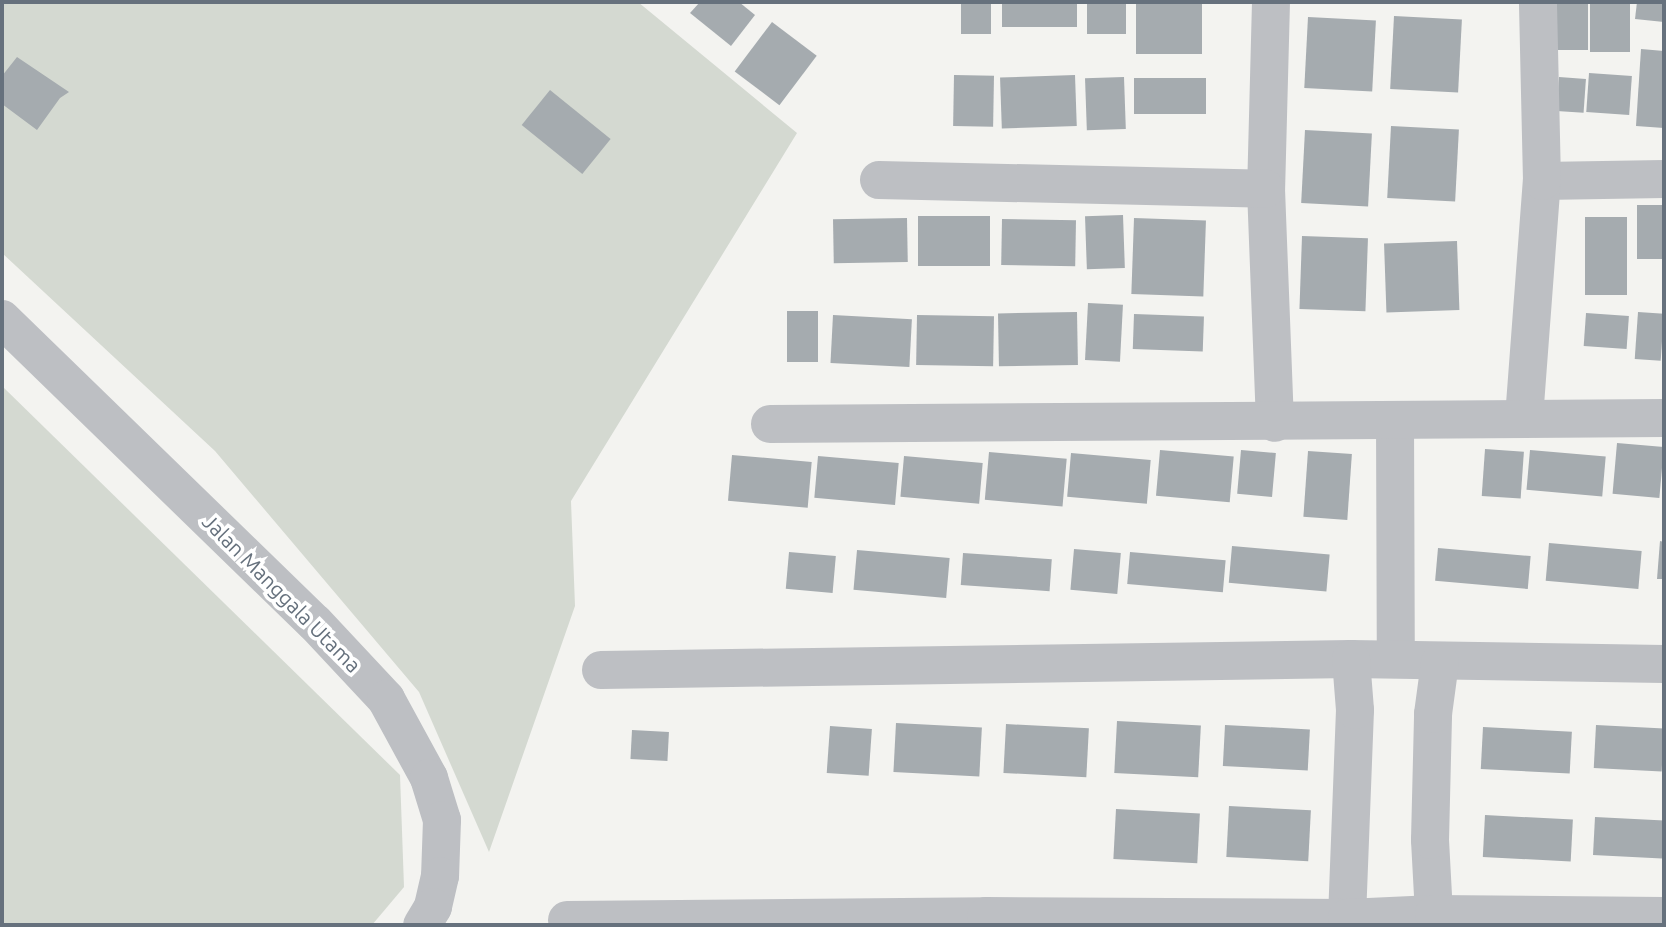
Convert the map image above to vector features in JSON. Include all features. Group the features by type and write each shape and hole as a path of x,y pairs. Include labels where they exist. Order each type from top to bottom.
{"street":[{"path":"1271,2 1266,189 1275,423"},
{"path":"1524,418 1542,181 1538,2"},
{"path":"1542,181 1664,179"},
{"path":"878,180 1266,189"},
{"name":"Jalan Manggala Utama","path":"2,319 316,623 386,699 429,778 442,820 440,876 433,907 422,925"},
{"path":"770,424 1275,423 1664,418"},
{"path":"1395,420 1396,659"},
{"path":"1347,918 1355,710 1351,659"},
{"path":"601,670 1351,659 1664,664"},
{"path":"1411,919 1430,840 1433,714 1440,662"},
{"path":"567,920 972,916 1411,919 1664,916"}],"shaded area":[{"path":"2,2 638,2 797,133 571,501 575,606 489,852 419,692 215,451 2,253"},
{"path":"2,386 400,775 404,887 372,925 2,925"}],"building":[{"path":"700,2 739,2 755,15 731,46 690,13"},
{"path":"961,2 991,2 991,34 961,34"},
{"path":"1002,2 1077,2 1077,27 1002,27"},
{"path":"1087,2 1126,2 1126,34 1087,34"},
{"path":"1136,2 1202,2 1202,54 1136,54"},
{"path":"1557,2 1588,2 1588,50 1557,50"},
{"path":"1590,2 1630,2 1630,52 1590,52"},
{"path":"1637,2 1664,2 1664,22 1635,19"},
{"path":"1394,16 1462,20 1458,92 1390,89"},
{"path":"1308,17 1376,21 1372,91 1304,88"},
{"path":"772,22 817,56 779,105 735,72"},
{"path":"1641,49 1664,51 1664,128 1636,126"},
{"path":"17,57 69,92 60,98 37,130 2,104 2,76"},
{"path":"1589,73 1632,76 1629,115 1586,112"},
{"path":"954,75 994,76 993,127 953,126"},
{"path":"1075,75 1077,126 1002,129 1000,78"},
{"path":"1124,77 1126,129 1087,130 1085,78"},
{"path":"1559,77 1586,79 1584,113 1557,111"},
{"path":"1134,78 1206,78 1206,114 1134,114"},
{"path":"550,90 611,139 582,174 522,125"},
{"path":"1391,126 1459,130 1455,201 1387,198"},
{"path":"1305,130 1372,134 1368,206 1301,203"},
{"path":"1637,205 1664,205 1664,259 1637,259"},
{"path":"1123,215 1125,268 1087,269 1085,216"},
{"path":"918,216 990,216 990,266 918,266"},
{"path":"1585,217 1627,217 1627,295 1585,295"},
{"path":"907,218 908,262 834,263 833,219"},
{"path":"1134,218 1206,221 1203,296 1131,294"},
{"path":"1002,219 1076,220 1075,266 1001,265"},
{"path":"1302,236 1368,238 1365,311 1299,309"},
{"path":"1457,241 1459,310 1386,313 1384,244"},
{"path":"1088,303 1123,305 1120,362 1085,360"},
{"path":"787,311 818,311 818,362 787,362"},
{"path":"1077,312 1078,365 999,366 998,313"},
{"path":"1638,312 1664,314 1661,361 1635,359"},
{"path":"1586,313 1629,316 1627,349 1584,346"},
{"path":"1134,314 1204,316 1203,351 1133,349"},
{"path":"833,315 912,319 909,367 830,363"},
{"path":"917,315 994,316 993,366 916,365"},
{"path":"1617,443 1664,447 1659,498 1613,494"},
{"path":"1485,449 1524,452 1521,499 1482,496"},
{"path":"1160,450 1234,456 1230,502 1156,496"},
{"path":"1241,450 1276,453 1272,497 1237,494"},
{"path":"1530,450 1606,457 1602,496 1527,490"},
{"path":"1308,451 1352,454 1347,520 1303,517"},
{"path":"989,452 1067,459 1063,507 985,500"},
{"path":"1071,453 1151,460 1147,504 1067,497"},
{"path":"732,455 812,462 808,508 728,501"},
{"path":"818,456 899,463 895,505 814,498"},
{"path":"904,456 983,463 979,504 900,497"},
{"path":"1660,541 1664,542 1664,579 1657,579"},
{"path":"1549,543 1642,551 1638,589 1546,581"},
{"path":"1232,546 1330,555 1326,591 1229,583"},
{"path":"1438,548 1531,556 1528,589 1435,581"},
{"path":"1074,549 1121,553 1117,594 1070,590"},
{"path":"857,550 950,558 946,598 854,590"},
{"path":"789,552 836,556 833,593 786,589"},
{"path":"1130,552 1226,560 1223,592 1127,584"},
{"path":"963,553 1052,559 1050,591 961,585"},
{"path":"1117,721 1201,725 1198,777 1114,773"},
{"path":"896,723 982,728 979,776 893,772"},
{"path":"1006,724 1089,728 1086,777 1003,773"},
{"path":"1225,725 1310,729 1308,770 1223,766"},
{"path":"1596,725 1664,729 1662,771 1594,768"},
{"path":"830,726 872,729 869,776 827,773"},
{"path":"1483,727 1572,732 1570,774 1481,769"},
{"path":"632,730 669,732 667,761 630,759"},
{"path":"1229,806 1311,810 1308,861 1226,857"},
{"path":"1116,809 1200,813 1197,863 1113,859"},
{"path":"1485,815 1573,820 1571,862 1483,857"},
{"path":"1595,817 1664,821 1662,859 1593,855"}]}
